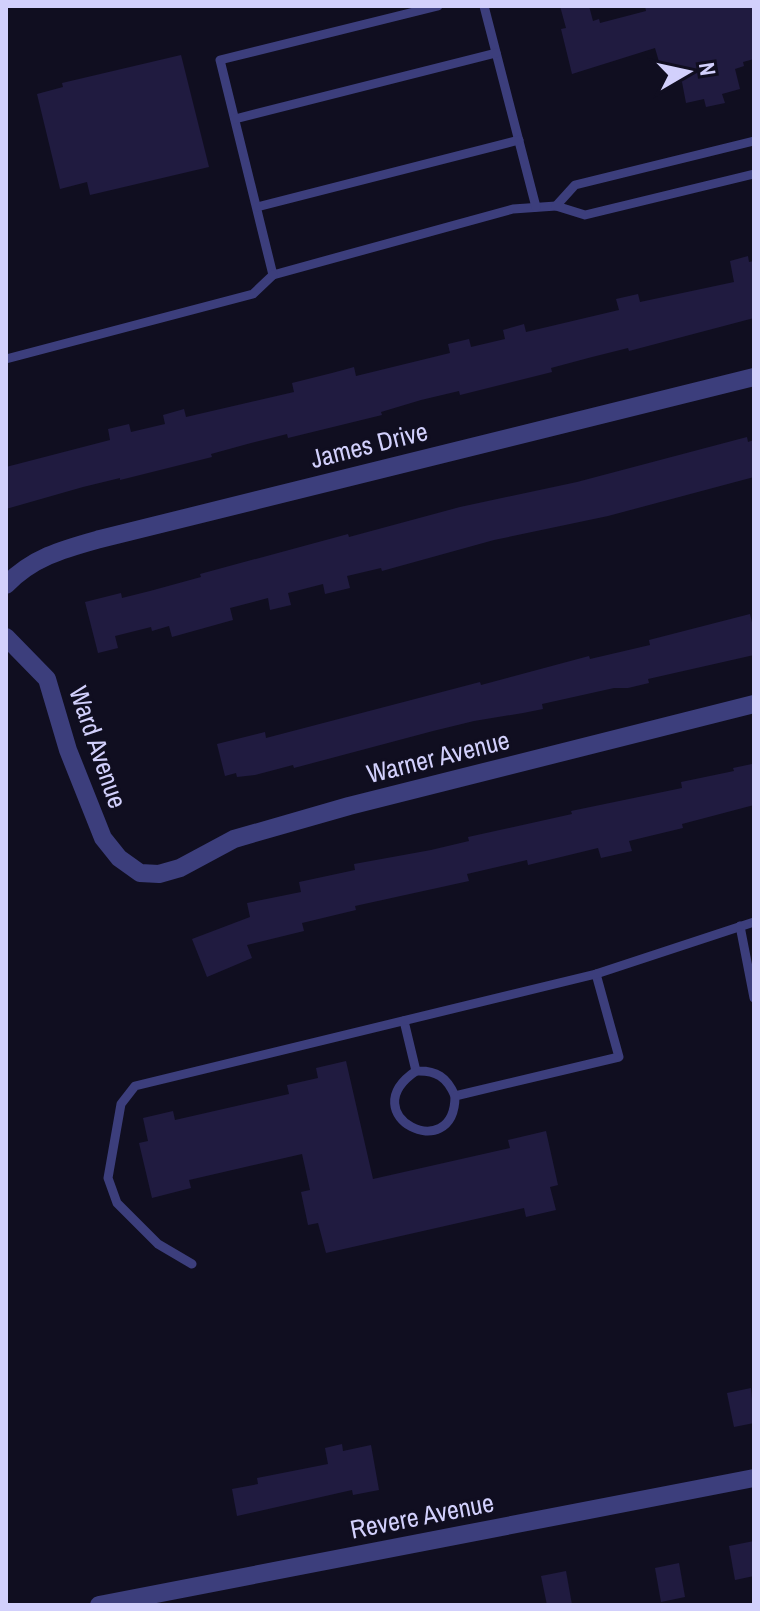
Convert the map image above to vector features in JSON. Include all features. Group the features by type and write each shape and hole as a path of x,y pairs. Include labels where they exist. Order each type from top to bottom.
{"street":[{"name":"James Drive","path":"6,585 22,569 50,553 88,542 754,377"},
{"name":"Ward Avenue","path":"6,637 47,679 68,750 103,838 119,858 140,873"},
{"name":"Warner Avenue","path":"140,873 159,874 180,868 234,839 349,806 754,704"},
{"name":"Revere Avenue","path":"99,1605 754,1478"}],"lane":[{"path":"273,275 220,60 438,6"},
{"path":"484,6 536,207"},
{"path":"235,119 496,53"},
{"path":"257,207 519,140"},
{"path":"556,206 575,185 754,141"},
{"path":"6,359 253,294 273,275 513,209 556,206 585,215 754,174"},
{"path":"192,1264 158,1244 117,1203 108,1178 121,1104 135,1086 596,974 754,922"},
{"path":"740,926 754,998"},
{"path":"455,1096 619,1057 596,974"},
{"path":"404,1021 416,1071"},
{"path":"416,1071 440,1075 450,1084 455,1096 450,1119 440,1128 420,1131 399,1118 394,1102 401,1082 416,1071"}],"building":[{"path":"560,6 589,6 593,21 599,19 600,23 646,11 645,6 754,6 754,59 743,62 744,66 735,69 740,89 722,94 725,103 706,107 704,99 686,103 682,82 677,83 669,63 660,65 655,48 572,74 561,29 566,28"},
{"path":"181,55 209,167 90,195 87,182 60,189 37,94 63,87 62,83"},
{"path":"748,256 749,262 754,261 754,318 629,351 628,348 592,357 551,368 552,372 460,395 459,391 421,400 381,412 382,415 288,438 287,434 251,443 211,454 212,457 83,487 6,509 6,467 110,440 108,429 129,424 131,432 165,424 163,415 184,409 186,417 294,392 292,383 354,367 356,376 450,353 448,344 469,339 471,347 505,339 503,330 524,324 526,332 619,310 616,299 638,294 640,302 734,282 730,261"},
{"path":"747,437 748,442 754,440 754,477 608,516 494,540 382,571 381,568 347,576 350,588 325,594 323,584 288,593 291,605 270,610 268,598 230,608 233,620 172,637 169,626 115,636 118,648 98,653 85,602 121,593 122,598 348,534 349,537 460,507 577,482"},
{"path":"750,614 754,655 648,679 649,683 628,688 614,688 542,704 543,709 474,721 294,768 293,765 255,775 237,777 236,773 225,776 217,744 265,732 266,738 480,682 481,685 589,656 590,659 650,645 649,640"},
{"path":"752,764 754,805 682,824 683,828 629,841 632,851 601,858 598,848 528,865 527,860 467,874 469,881 355,906 356,910 302,923 304,931 247,945 252,958 207,977 192,939 250,917 247,903 301,892 299,882 355,870 354,864 431,850 469,841 468,837 572,814 571,811 682,788 681,782"},
{"path":"346,1061 373,1179 510,1148 508,1140 546,1131 558,1185 550,1187 556,1210 526,1217 524,1208 326,1253 318,1223 308,1225 301,1192 310,1190 302,1154 189,1180 191,1188 152,1198 139,1143 148,1141 143,1118 173,1111 175,1120 289,1094 287,1085 318,1078 316,1068"},
{"path":"751,1388 754,1423 734,1427 727,1393"},
{"path":"342,1444 343,1451 371,1445 379,1490 353,1495 352,1490 237,1516 232,1489 258,1484 257,1478 328,1464 325,1448"},
{"path":"754,1541 754,1576 735,1580 729,1546"},
{"path":"679,1563 685,1597 661,1602 655,1568"},
{"path":"566,1571 572,1605 547,1605 541,1576"}]}
